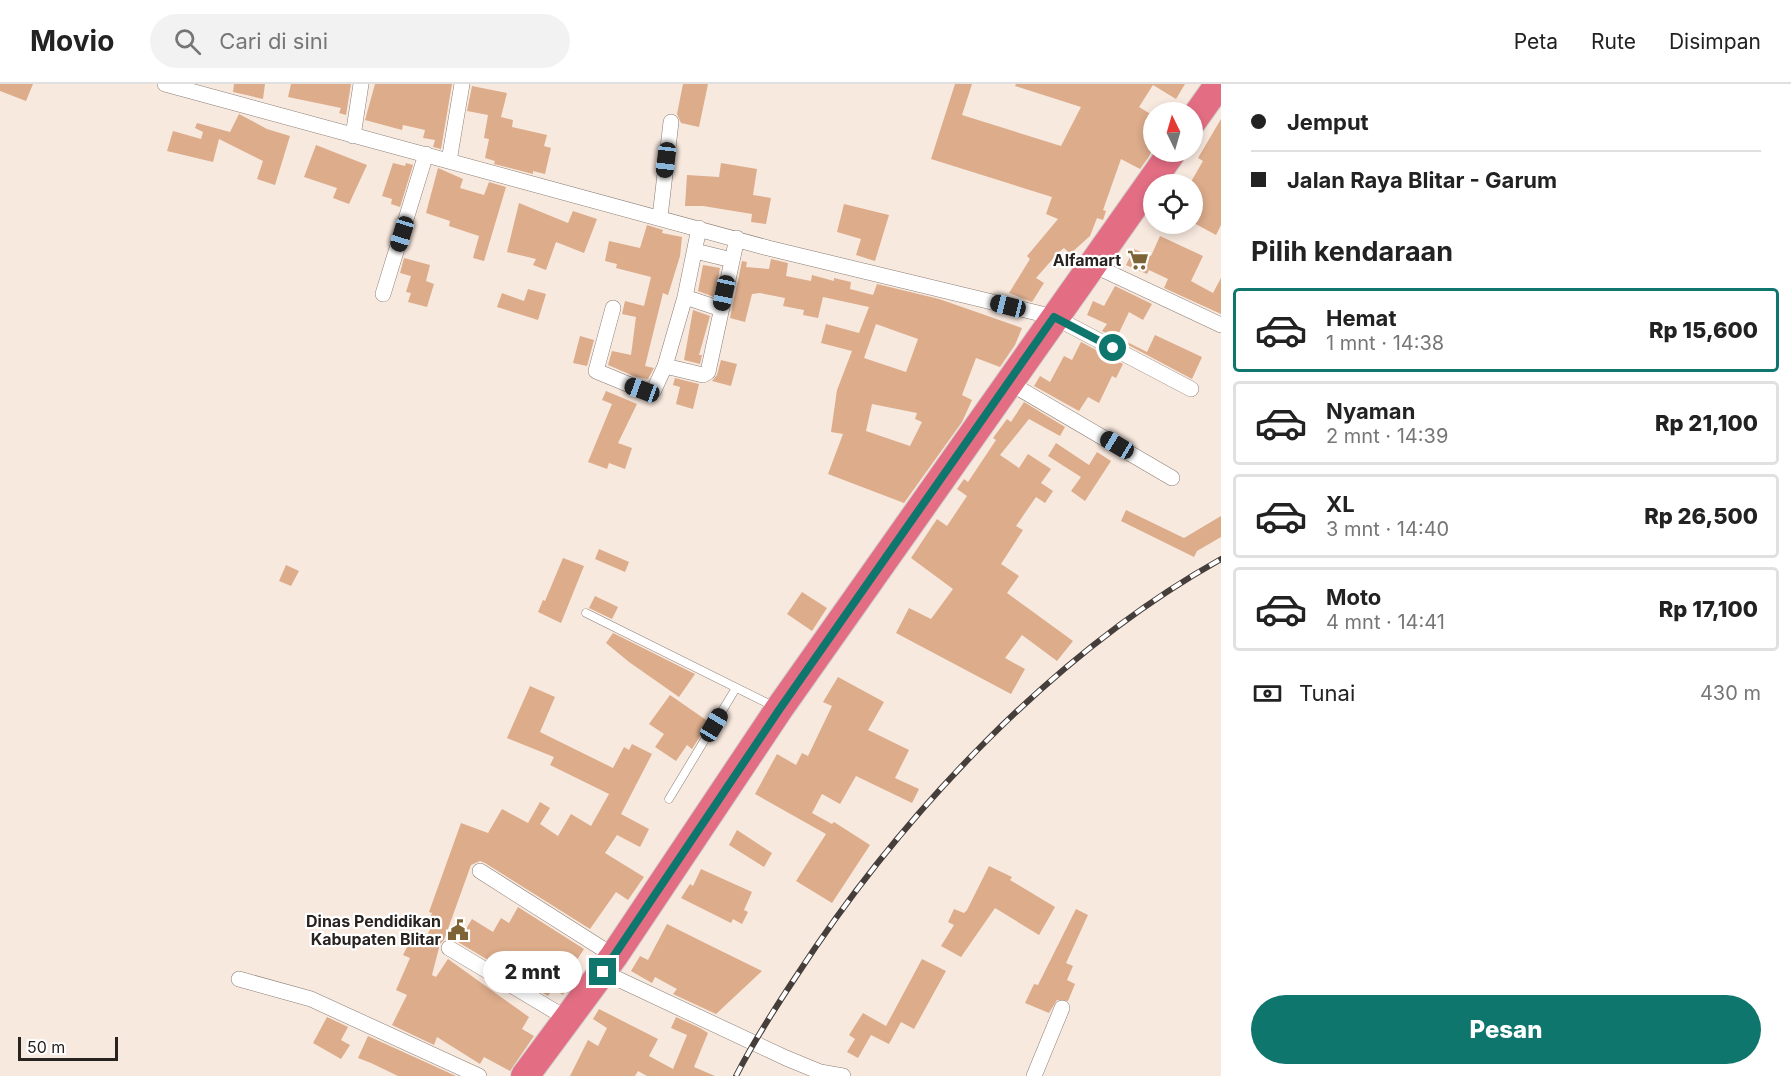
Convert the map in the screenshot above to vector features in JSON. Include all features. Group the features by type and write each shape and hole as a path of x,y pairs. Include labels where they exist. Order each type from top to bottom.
{"highway":[{"path":"1203,108 1218,89"},
{"path":"525,1076 608,964 779,710 1165,162"}],"street":[{"path":"165,84 775,249 1054,317 1191,389"},
{"path":"353,136 361,84"},
{"path":"450,161 462,84"},
{"path":"660,217 671,122"},
{"path":"383,294 426,154"},
{"path":"613,308 596,368 598,374 650,391 657,387 665,366 685,297 699,228"},
{"path":"665,366 707,374 737,238"},
{"path":"695,251 732,260"},
{"path":"1093,265 1221,326"},
{"path":"685,297 721,309"},
{"path":"1008,382 1172,478"},
{"path":"480,871 608,964 786,1058 820,1071 843,1076"},
{"path":"449,948 566,1018"},
{"path":"239,979 311,999 479,1076"},
{"path":"1034,1076 1062,1008"}],"lane":[{"path":"586,613 779,710"},
{"path":"669,799 736,688"}],"building":[{"path":"0,84 33,84 26,101 0,91"},
{"path":"234,84 265,84 263,99 233,92"},
{"path":"291,84 351,84 346,115 339,113 341,108 288,97"},
{"path":"375,84 452,84 441,149 433,147 435,140 423,138 425,130 403,125 402,130 365,120"},
{"path":"683,84 708,84 699,127 681,123 677,114"},
{"path":"955,84 972,84 962,115 1061,146 1081,107 1015,86 1016,84 1185,84 1176,99 1153,85 1139,107 1143,109 1143,162 1145,162 1140,169 1121,159 1103,210 1106,211 1103,220 1097,218 1090,236 1070,254 1064,248 1036,278 1044,283 1032,302 1009,293 1030,259 1027,256 1058,219 1046,214 1052,197 931,159"},
{"path":"472,86 507,93 501,117 513,120 512,127 547,135 544,146 551,148 545,174 533,171 533,174 494,164 495,161 485,158 489,139 484,138 488,115 467,111"},
{"path":"239,114 267,129 290,136 275,185 257,179 263,161 219,139 213,162 167,151 173,131 201,139 203,132 195,128 197,123 230,132"},
{"path":"1221,119 1221,225 1216,235 1203,228 1203,174 1195,174 1203,162 1203,150"},
{"path":"316,145 367,165 349,204 333,198 337,188 304,177"},
{"path":"393,163 413,165 400,207 391,204 392,199 382,196"},
{"path":"721,163 757,169 753,195 771,198 766,224 751,222 752,214 703,206 685,206 687,175 719,177"},
{"path":"438,168 463,179 460,188 484,195 489,182 506,187 484,261 473,258 479,236 449,226 450,221 426,213"},
{"path":"519,203 568,223 573,211 597,219 584,253 556,242 546,270 533,265 536,259 507,252"},
{"path":"844,204 889,215 875,261 856,255 861,239 837,232"},
{"path":"647,225 663,230 662,233 682,237 680,256 668,295 663,293 645,366 654,368 648,379 636,377 608,365 612,351 631,355 636,317 622,314 625,301 644,306 651,277 616,268 617,264 605,261 609,241 640,248"},
{"path":"1160,236 1203,256 1191,281 1213,293 1221,278 1221,314 1164,288 1168,279 1149,270 1147,274 1126,265 1134,249 1151,256"},
{"path":"404,258 430,265 426,281 434,284 427,307 408,302 411,293 406,292 411,276 400,273"},
{"path":"771,259 788,263 786,276 811,281 812,275 834,281 834,278 851,282 850,289 873,295 877,284 939,299 1022,328 1015,345 1000,367 976,358 962,395 972,400 962,422 904,503 828,474 843,434 831,432 837,390 852,351 821,343 826,324 859,333 869,307 823,297 818,318 803,315 804,310 783,306 785,298 760,293 752,294 745,322 730,318 742,261 747,262 746,267 769,269","holes":["876,324 918,339 906,372 864,358","872,404 917,413 915,419 922,422 910,446 866,431"]},
{"path":"703,265 720,268 714,297 698,291"},
{"path":"1115,286 1152,304 1143,320 1129,312 1117,337 1147,352 1155,335 1202,357 1192,379 1102,331 1107,324 1087,315 1093,301 1104,306"},
{"path":"528,289 546,294 538,320 497,307 502,293 524,301"},
{"path":"693,310 710,316 699,355 702,355 700,364 684,360"},
{"path":"580,336 594,340 587,366 573,363"},
{"path":"1081,342 1123,364 1116,378 1112,376 1099,403 1088,397 1079,411 1034,386 1040,376 1050,382 1064,356 1072,360"},
{"path":"721,360 737,364 731,386 712,381 717,375"},
{"path":"675,378 699,384 693,409 676,404 680,387 673,385"},
{"path":"606,391 637,404 618,443 632,448 625,469 609,463 607,469 588,462 612,404 602,400"},
{"path":"1024,402 1065,427 1060,436 1029,419 1000,455 1019,468 1028,454 1051,469 1041,483 1053,491 1045,503 1036,497 1016,526 1023,530 1001,564 1019,576 1007,593 1073,641 1057,661 1022,635 1005,658 1025,669 1011,694 896,633 909,608 931,619 953,589 911,558 937,519 947,526 967,496 957,489 964,479 968,482 996,440 993,438 1007,419 1011,422"},
{"path":"1056,443 1089,465 1097,452 1111,461 1085,501 1071,491 1081,477 1048,456"},
{"path":"1126,510 1184,538 1221,516 1221,537 1197,551 1194,557 1121,521"},
{"path":"599,549 629,562 625,572 595,559"},
{"path":"563,558 584,566 561,623 538,612"},
{"path":"286,565 299,571 291,586 279,581"},
{"path":"802,592 827,608 812,631 787,614"},
{"path":"595,596 618,607 612,619 589,608"},
{"path":"613,633 695,674 679,697 606,643"},
{"path":"838,677 884,702 868,730 909,750 895,778 919,789 912,803 856,776 840,804 822,794 812,813 832,824 834,822 870,845 832,903 796,881 826,834 755,794 777,754 796,765 802,753 808,756 832,706 823,702"},
{"path":"530,686 555,697 540,732 613,768 624,747 629,750 632,744 652,754 621,814 649,829 640,847 617,835 605,853 644,877 628,900 616,892 590,929 485,863 480,861 471,865 444,940 440,944 432,975 436,977 448,959 529,1017 522,1029 534,1036 510,1071 484,1057 480,1064 437,1037 434,1045 392,1025 407,995 396,990 410,958 403,955 410,941 422,947 431,927 427,925 432,913 429,912 461,823 488,833 502,809 528,823 540,802 550,808 540,824 558,836 571,814 591,826 609,794 550,765 554,757 507,738"},
{"path":"670,695 709,722 692,749 687,745 676,761 655,747 664,734 649,724"},
{"path":"737,830 772,853 764,867 729,845"},
{"path":"989,866 1012,877 1010,880 1055,907 1039,935 995,908 961,957 941,946 954,925 948,922 954,909 964,913 967,910"},
{"path":"701,869 752,892 744,910 748,912 742,924 733,919 731,923 681,898 690,884 693,886"},
{"path":"518,907 584,949 565,978 571,982 563,995 553,989 548,996 458,942 472,919 493,932 501,918 509,923"},
{"path":"1076,909 1088,915 1066,963 1073,966 1067,980 1075,984 1068,1001 1057,1000 1049,1013 1025,1003 1034,984 1038,985"},
{"path":"667,924 762,971 716,1014 673,994 677,989 655,977 652,983 631,971 640,956 648,960"},
{"path":"922,959 946,971 914,1029 901,1022 889,1044 871,1035 858,1058 847,1052 855,1039 849,1035 863,1013 886,1026"},
{"path":"599,1009 658,1039 649,1056 673,1069 687,1035 671,1028 676,1017 700,1028 708,1033 694,1067 715,1076 647,1076 638,1071 635,1076 570,1076 588,1040 598,1046 607,1028 593,1019"},
{"path":"327,1017 348,1027 341,1040 350,1045 341,1059 313,1043"},
{"path":"368,1036 456,1076 398,1076 358,1058"}],"railway":[{"path":"736,1076 773,1012 838,915 933,798 985,742 1040,690 1098,641 1159,597 1221,559"}],"place":[{"name":"Alfamart","path":"1138,260"},
{"name":"Dinas Pendidikan Kabupaten Blitar","path":"458,930"}],"route":[{"path":"603,972 779,710 1054,317 1113,348"}]}
